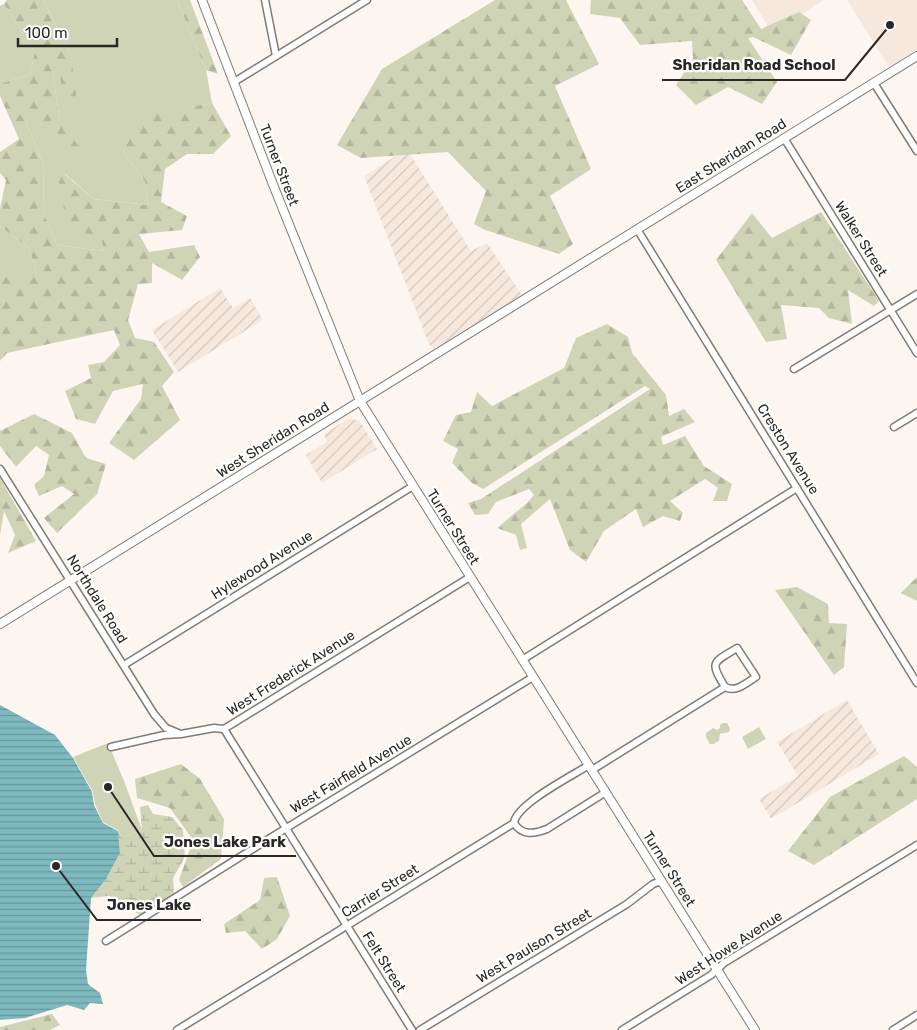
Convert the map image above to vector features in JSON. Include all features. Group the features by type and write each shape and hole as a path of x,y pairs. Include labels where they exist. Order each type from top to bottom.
{"street":[{"name":"Turner Street","path":"202,0 286,219 360,401 755,1030"},
{"path":"265,0 276,56"},
{"path":"234,82 367,0"},
{"name":"East Sheridan Road","path":"558,278 917,56"},
{"path":"874,82 917,152"},
{"name":"Walker Street","path":"784,138 917,353"},
{"name":"Creston Avenue","path":"637,229 917,682"},
{"name":"West Sheridan Road","path":"0,624 558,278"},
{"path":"794,369 917,294"},
{"path":"894,427 917,413"},
{"name":"Northdale Road","path":"0,469 159,722 166,728 181,734"},
{"name":"Hylewood Avenue","path":"124,665 413,486"},
{"path":"522,660 797,488"},
{"name":"West Frederick Avenue","path":"111,747 164,735 214,728 224,729 470,577"},
{"path":"737,648 756,677 737,689 731,690 725,687 716,672 716,664 718,660 737,648"},
{"name":"West Fairfield Avenue","path":"106,940 533,678"},
{"name":"Carrier Street","path":"177,1030 514,823 521,810 531,801 725,687"},
{"name":"Felt Street","path":"224,729 412,1030"},
{"path":"514,823 523,832 538,832 547,829 606,792"},
{"name":"West Howe Avenue","path":"622,1030 711,975 724,963 917,845"},
{"name":"West Paulson Street","path":"420,1030 661,881"},
{"path":"893,1030 917,1015"}],"shaded area":[{"path":"752,0 824,0 772,33"},
{"path":"847,0 917,0 917,49 889,67"},
{"path":"407,149 471,251 487,243 522,295 433,349 429,344 364,176"},
{"path":"220,288 233,308 250,298 263,320 178,372 152,330"},
{"path":"349,418 360,421 377,449 322,483 306,455 327,442 324,434"},
{"path":"847,700 879,754 771,819 759,799 798,776 777,742"}],"green space":[{"path":"7,0 43,0 71,55 77,103 66,108 59,71 53,75 60,121 83,152 71,157 28,113 25,121 44,165 43,211 57,245 104,251 101,238 71,234 66,220 59,182 63,173 94,199 148,205 145,181 123,152 141,116 212,103 231,136 213,154 187,154 165,169 161,202 187,216 182,230 139,234 149,252 194,245 200,257 182,280 152,263 152,283 138,284 128,320 135,338 154,342 174,372 162,386 180,420 134,460 109,443 141,399 143,384 113,391 95,424 76,419 65,391 91,378 88,365 104,362 120,345 114,330 7,353 0,361 0,270 19,289 37,274 29,248 0,226 0,209 6,180 0,173 0,152 19,139 0,96 0,84 30,74 35,51 4,4"},
{"path":"43,0 177,0 206,70 212,103 141,117 123,152 145,181 148,205 94,199 64,173 101,238 104,251 57,245 43,211 44,165 25,121 28,112 37,121 60,121 53,75 71,55"},
{"path":"177,0 190,0 218,74 206,70"},
{"path":"495,0 566,0 599,64 555,86 591,169 550,196 573,244 559,254 485,230 474,224 486,191 448,152 361,158 337,145 382,69"},
{"path":"591,0 742,0 761,29 799,12 811,20 791,55 753,37 748,38 777,82 762,104 728,87 696,105 676,85 693,59 692,41 640,45 620,18 590,14"},
{"path":"4,4 35,51 30,74 0,84 0,6"},
{"path":"821,212 879,301 874,306 848,290 852,324 829,318 819,308 781,305 787,339 766,342 716,260 752,213 772,238"},
{"path":"0,226 29,248 37,274 19,290 0,270"},
{"path":"607,324 628,337 632,353 666,395 669,416 684,409 695,422 661,437 663,445 685,436 704,466 732,484 727,501 713,501 718,488 705,479 670,501 683,513 680,521 663,516 643,527 636,509 604,531 586,562 570,550 550,499 521,524 527,548 520,550 516,535 497,528 534,495 529,489 496,502 488,514 475,515 468,503 481,499 650,389 645,386 483,489 472,483 452,463 458,449 443,441 456,415 471,412 477,392 492,406 564,368 576,338"},
{"path":"34,414 72,433 86,458 106,464 97,494 57,533 44,518 74,494 62,486 39,496 34,485 44,476 49,455 36,446 16,467 0,446 0,431"},
{"path":"0,478 36,541 8,553 15,535 4,511 0,535"},
{"path":"917,577 917,601 901,593"},
{"path":"797,587 828,604 829,623 847,624 844,667 834,675 775,590"},
{"path":"723,723 727,723 730,728 729,732 720,734 719,741 710,744 706,733 713,728 717,730"},
{"path":"759,727 766,739 748,749 742,737"},
{"path":"108,743 142,830 122,838 118,830 103,822 95,804 93,792 73,757"},
{"path":"904,756 917,767 917,799 814,865 788,851 830,797"},
{"path":"181,764 200,779 224,819 221,859 183,887 179,880 193,840 170,808 137,798 135,779"},
{"path":"148,805 153,814 172,817 183,830 185,857 173,878 174,894 140,915 109,896 91,898 106,879 120,853 118,831 122,838 142,830 140,807"},
{"path":"277,877 290,916 277,939 262,949 245,931 226,933 224,924 260,900 264,878"},
{"path":"52,1014 60,1025 50,1030 0,1030 0,1027"}],"water":[{"path":"0,705 55,735 73,758 92,792 94,805 103,823 118,831 120,853 106,879 91,898 86,970 88,984 100,993 103,1004 90,1003 84,1010 67,1005 25,1018 0,1020"}],"place":[{"name":"Sheridan Road School","path":"890,25"},
{"name":"Jones Lake Park","path":"108,787"},
{"name":"Jones Lake","path":"56,866"}]}
